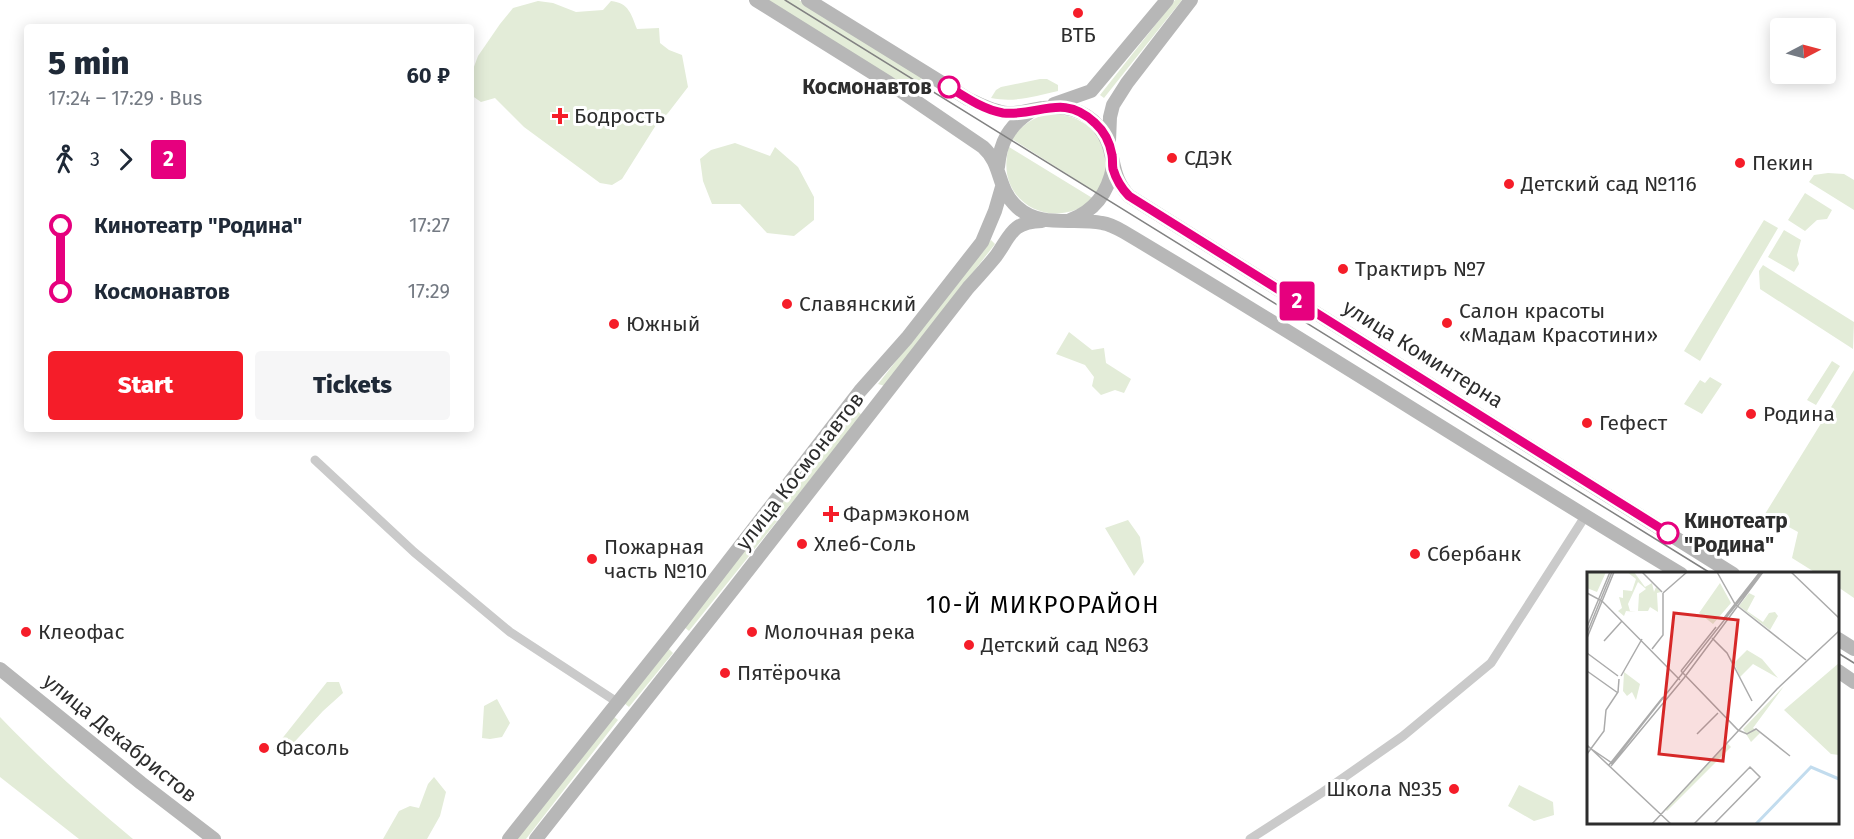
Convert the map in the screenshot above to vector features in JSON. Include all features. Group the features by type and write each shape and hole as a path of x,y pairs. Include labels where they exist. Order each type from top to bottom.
{"street":[{"path":"756,0 978,142 991,155 998,167"},
{"name":"улица Коминтерна","path":"808,0 968,99 996,111 1006,113 1065,107 1087,116 1096,124 1109,143 1113,167 1124,191 1135,200 1731,572"},
{"path":"1167,0 1091,91 1030,112 1010,129 1000,147 998,167 1002,186 1007,196 1023,212 1032,217 1054,222 1103,223 1124,232 1253,308 1403,403 1679,572"},
{"path":"1109,143 1109,122 1113,105 1127,82 1191,0"},
{"name":"улица Космонавтов","path":"536,839 996,255 1009,234 1031,222 1067,221 1090,210 1106,191 1113,167"},
{"name":"улица Космонавтов","path":"509,839 860,391 907,338 982,242 995,211 1002,186"},
{"path":"860,391 878,405"},
{"path":"315,460 414,552 510,632 617,702"},
{"path":"1250,839 1403,736 1491,663 1586,515"},
{"path":"1839,640 1854,650"},
{"name":"улица Декабристов","path":"0,669 214,839"},
{"path":"1839,672 1854,682"}],"green space":[{"path":"766,0 799,0 922,78 911,91"},
{"path":"1175,0 1182,0 1104,98 1100,95"},
{"path":"538,1 553,3 576,12 603,10 611,1 617,2 626,7 637,29 659,28 660,43 669,50 682,55 688,87 656,125 622,179 612,185 600,183 524,127 495,98 481,102 474,97 474,67 478,56 513,8"},
{"path":"1047,79 1058,85 1058,91 1017,99 991,98 1001,87"},
{"path":"1046,114 1058,114 1081,121 1098,136 1106,158 1104,180 1097,193 1012,139 1027,124"},
{"path":"735,143 770,156 775,147 798,167 814,197 814,220 794,236 767,233 740,204 712,204 703,181 700,159 711,150"},
{"path":"1009,147 1094,199 1078,209 1061,213 1044,212 1030,206 1018,196 1010,183 1006,166"},
{"path":"1844,174 1854,180 1854,210 1809,182 1814,175"},
{"path":"1805,193 1832,210 1827,219 1817,220 1805,231 1788,220"},
{"path":"1764,220 1778,228 1700,361 1684,351"},
{"path":"1784,230 1801,240 1797,255 1799,264 1794,272 1768,257"},
{"path":"991,240 995,244 885,386 878,384"},
{"path":"1763,265 1854,322 1853,349 1760,289 1759,271"},
{"path":"1069,332 1092,350 1104,348 1106,363 1131,379 1124,393 1115,390 1101,395 1092,386 1094,377 1085,365 1056,354"},
{"path":"1832,361 1840,366 1816,405 1807,400"},
{"path":"1854,370 1854,598 1839,588 1839,572 1814,572 1792,558 1798,532 1765,514"},
{"path":"1710,377 1722,384 1702,414 1684,404 1700,380 1705,383"},
{"path":"857,411 862,415 689,631 683,626"},
{"path":"1128,520 1140,537 1144,562 1134,576 1105,528"},
{"path":"668,648 673,653 629,707 624,703"},
{"path":"327,682 339,682 343,693 286,751 273,750"},
{"path":"497,699 510,723 502,737 482,738 484,706"},
{"path":"613,716 618,720 526,839 515,839"},
{"path":"0,717 65,780 133,839 79,839 0,777"},
{"path":"434,777 446,792 440,816 427,839 383,839 399,811 410,806 419,808 428,784"},
{"path":"1519,785 1553,802 1554,815 1534,821 1508,806"}],"tram line":[{"path":"785,0 1709,572"},
{"path":"1839,654 1854,663"}],"bus line":[{"name":"2","path":"949,87 968,99 996,111 1017,113 1065,107 1087,116 1104,133 1109,143 1117,179 1129,196 1668,533"}],"place":[{"name":"ВТБ","path":"1078,13"},
{"name":"Космонавтов","path":"949,87"},
{"name":"Бодрость","path":"560,116"},
{"name":"СДЭК","path":"1172,158"},
{"name":"Пекин","path":"1740,163"},
{"name":"Детский сад №116","path":"1509,184"},
{"name":"Трактиръ №7","path":"1343,269"},
{"name":"Славянский","path":"787,304"},
{"name":"Салон красоты «Мадам Красотини»","path":"1447,323"},
{"name":"Южный","path":"614,324"},
{"name":"Родина","path":"1751,414"},
{"name":"Гефест","path":"1587,423"},
{"name":"Фармэконом","path":"831,514"},
{"name":"Кинотеатр \"Родина\"","path":"1668,533"},
{"name":"Хлеб-Соль","path":"802,544"},
{"name":"Сбербанк","path":"1415,554"},
{"name":"Пожарная часть №10","path":"592,559"},
{"name":"Клеофас","path":"26,632"},
{"name":"Молочная река","path":"752,632"},
{"name":"Детский сад №63","path":"969,645"},
{"name":"Пятёрочка","path":"725,673"},
{"name":"Фасоль","path":"264,748"},
{"name":"Школа №35","path":"1454,789"}],"district":[{"name":"10-Й МИКРОРАЙОН","path":"1043,605"}]}
